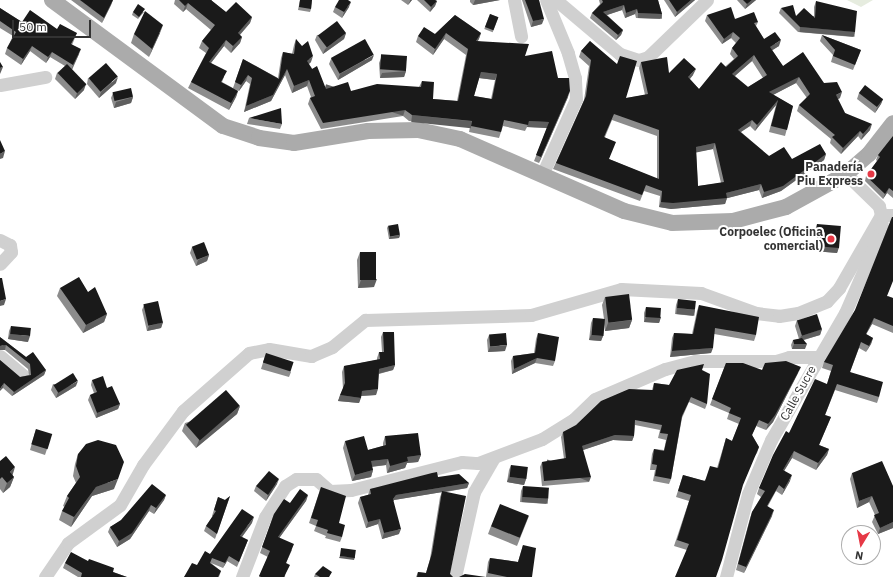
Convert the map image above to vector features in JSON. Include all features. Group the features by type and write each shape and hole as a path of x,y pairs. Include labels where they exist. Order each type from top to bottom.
{"main road":[{"path":"60,2 223,126 259,138 294,143 368,131 418,130 460,139 624,211 672,223 733,221 786,207 846,174 869,154 893,122"}],"street":[{"path":"514,0 521,36"},
{"path":"542,175 576,99 575,78 568,53 546,0"},
{"path":"556,0 620,54 639,60 648,57 707,0"},
{"path":"0,85 45,77"},
{"path":"45,577 68,543 120,505 143,465 178,416 249,353 269,349 311,356 332,347 365,320 531,315 621,289 701,293 756,313 779,316 798,313 827,301 839,288 887,215 846,174"},
{"name":"Calle Sucre","path":"726,577 748,494 771,440 818,357 845,314 887,215"},
{"path":"0,240 10,245 11,252 0,264"},
{"path":"0,356 23,375"},
{"path":"242,577 265,518 285,486 296,479 316,479 330,491 351,490 462,462 478,463 542,439 573,420 595,399 665,369 695,361 776,361 789,357 818,357"},
{"path":"455,577 474,492 494,458"}],"shaded area":[{"path":"847,0 873,0 861,7"}],"building":[{"path":"80,0 113,0 104,18"},
{"path":"179,0 211,0 226,12 236,2 252,17 238,33 242,37 233,46 226,40 209,62 227,71 221,82 238,91 231,103 191,82 209,48 202,41 215,25 188,3 185,6"},
{"path":"300,0 312,0 311,9 299,7"},
{"path":"339,0 348,0 351,2 344,12 335,7"},
{"path":"424,0 435,0 437,1 431,7"},
{"path":"525,0 539,0 544,19 533,21"},
{"path":"602,0 658,0 662,14 638,13 637,9 626,13 624,5 603,12 623,30 618,35 592,13 603,2"},
{"path":"669,0 691,0 677,12"},
{"path":"743,0 752,0 747,4"},
{"path":"816,1 857,11 855,32 800,27 781,8 793,5 796,16 804,8 815,18"},
{"path":"138,4 145,9 139,17 133,12"},
{"path":"731,7 735,19 754,12 758,22 754,23 764,39 775,32 781,40 770,47 783,66 803,52 824,83 837,82 842,92 836,95 845,113 872,124 863,134 860,131 843,148 832,137 835,135 799,105 810,94 799,77 769,92 793,106 787,130 771,126 778,100 757,125 752,120 738,130 769,156 784,147 792,159 820,144 826,154 783,186 764,192 761,184 726,193 727,198 673,203 661,202 662,191 646,185 642,195 556,163 586,96 591,60 581,51 590,41 617,64 620,56 637,61 626,98 648,94 641,62 667,57 669,73 684,58 696,69 688,77 699,89 721,62 726,67 738,56 732,48 740,38 733,32 724,39 707,15","holes":["754,55 767,75 748,87 732,74","614,114 659,130 659,179 609,159 616,142 604,137","715,143 724,182 698,186 696,147"]},
{"path":"0,8 22,22 30,10 57,29 60,24 77,33 71,44 81,49 73,65 52,52 48,57 32,46 23,59 7,48 16,32 0,21"},
{"path":"145,11 163,25 152,49 134,34"},
{"path":"490,14 498,17 493,30 485,27"},
{"path":"455,15 481,33 476,41 529,44 525,56 552,51 558,78 569,78 570,91 541,157 536,155 549,122 529,121 528,125 504,120 501,132 471,126 472,121 412,115 405,110 323,123 310,98 315,96 309,80 294,86 287,69 273,95 246,106 252,78 248,75 241,85 235,82 243,59 279,79 283,52 294,54 296,39 302,46 308,41 313,56 307,61 312,69 317,66 326,89 348,82 351,91 377,84 421,87 422,81 434,82 433,99 458,101 468,49 446,33 435,49 418,36 424,27 435,34","holes":["481,72 497,74 492,99 474,96"]},
{"path":"337,21 346,33 327,47 318,35"},
{"path":"822,35 861,50 855,65 833,56 835,50"},
{"path":"365,39 374,55 340,74 331,58"},
{"path":"381,54 407,56 406,71 380,69"},
{"path":"106,63 118,77 100,92 89,78"},
{"path":"67,64 86,84 77,93 58,73"},
{"path":"865,85 883,99 877,107 859,93"},
{"path":"131,88 133,97 115,101 112,92"},
{"path":"281,108 282,124 249,118"},
{"path":"893,136 893,191 889,188 885,194 866,176 880,157 878,155"},
{"path":"0,140 5,151 0,154"},
{"path":"892,217 893,281 887,296 893,298 893,326 874,318 866,334 873,338 869,346 861,342 850,372 883,382 879,397 837,384 825,415 831,417 819,445 829,449 818,463 794,451 783,470 792,475 784,489 779,485 767,506 774,510 746,567 738,564 752,512 765,491 759,488 773,455 786,431 789,433 815,379 827,384 833,365 824,362 855,310"},
{"path":"398,224 400,235 390,237 388,226"},
{"path":"817,224 841,226 839,248 815,246"},
{"path":"204,242 209,255 197,260 192,247"},
{"path":"360,252 376,252 376,280 360,280"},
{"path":"79,277 88,292 95,287 107,314 86,325 60,288"},
{"path":"0,278 2,278 6,299 0,301"},
{"path":"629,294 632,320 608,323 605,297"},
{"path":"678,299 696,301 695,310 677,308"},
{"path":"158,301 163,322 148,326 143,304"},
{"path":"699,305 759,317 756,335 715,328 713,348 672,351 674,333 693,334"},
{"path":"646,307 661,308 660,318 645,317"},
{"path":"817,314 822,329 802,336 797,320"},
{"path":"593,318 605,319 603,336 592,335"},
{"path":"11,326 31,328 30,336 10,334"},
{"path":"383,332 394,332 395,365 379,369 378,389 362,391 361,398 340,395 345,383 344,366 380,359 379,352 384,352"},
{"path":"506,333 507,345 490,346 489,334"},
{"path":"538,333 559,337 555,361 537,358 514,369 513,356 535,353"},
{"path":"0,337 26,357 33,352 46,370 14,392 4,383 0,389 0,360 20,377 31,375 30,364 6,345 0,346"},
{"path":"802,338 807,344 794,344 793,340"},
{"path":"266,353 294,362 290,371 263,363"},
{"path":"786,361 801,367 775,415 768,424 759,420 752,435 759,447 743,485 716,577 675,577 689,544 677,540 691,495 678,491 683,475 705,481 710,466 718,468 726,438 732,441 741,418 729,413 731,408 712,399 726,363 743,363 762,370 765,363"},
{"path":"704,364 702,370 710,374 707,404 691,397 682,416 671,479 655,476 657,465 652,464 654,449 664,451 668,434 660,433 662,425 635,420 634,436 615,435 582,446 591,477 544,481 542,462 566,458 563,432 576,425 601,401 629,389 653,390 654,383 669,385 677,370"},
{"path":"73,373 78,381 58,393 53,385"},
{"path":"103,376 107,388 112,386 120,404 97,413 90,395 97,392 92,380"},
{"path":"226,390 240,406 200,441 186,425"},
{"path":"36,429 52,434 48,449 31,444"},
{"path":"418,433 421,455 407,457 408,461 390,466 388,459 371,461 373,470 355,475 345,441 364,436 368,450 386,445 385,436"},
{"path":"98,440 116,445 124,462 118,479 96,487 74,517 62,511 69,498 67,496 80,477 76,466 78,454 86,444"},
{"path":"6,456 15,467 10,472 14,477 7,483 2,477 0,479 0,461"},
{"path":"882,461 893,486 893,522 881,528 881,525 879,525 874,515 879,513 872,496 859,501 852,473"},
{"path":"511,465 528,467 526,479 510,477"},
{"path":"269,471 279,479 268,495 256,486"},
{"path":"437,472 438,477 459,474 469,483 396,495 393,499 401,529 384,533 380,519 368,522 360,497 371,494 370,489"},
{"path":"152,484 166,495 156,508 151,505 132,533 119,541 110,527 121,520"},
{"path":"523,486 549,488 548,499 522,497"},
{"path":"321,487 346,496 339,523 345,525 342,537 327,533 328,530 316,526 318,520 311,518"},
{"path":"300,489 308,495 278,537 294,544 286,563 290,565 284,577 261,577 259,576 270,551 262,547 274,514 284,499 290,503"},
{"path":"442,491 466,496 450,574 453,577 417,577 418,572 426,573 432,553"},
{"path":"230,496 217,534 206,526 216,511 214,510 218,497 225,500"},
{"path":"500,504 529,516 520,538 491,526"},
{"path":"242,509 254,517 240,536 248,540 239,562 229,556 225,563 212,558 210,563 221,571 218,577 184,577 192,563 197,565 205,551 210,554"},
{"path":"523,545 536,548 532,577 507,577 488,573 490,558 518,562"},
{"path":"341,548 356,550 355,558 340,556"},
{"path":"71,552 88,561 89,559 114,568 113,572 127,577 81,577 82,573 65,563"},
{"path":"323,566 332,572 329,577 320,577 315,574"},
{"path":"465,574 486,577 459,577"}],"place":[{"name":"Panadería Piu Express","path":"871,174"},
{"name":"Corpoelec (Oficina comercial)","path":"831,239"}]}
